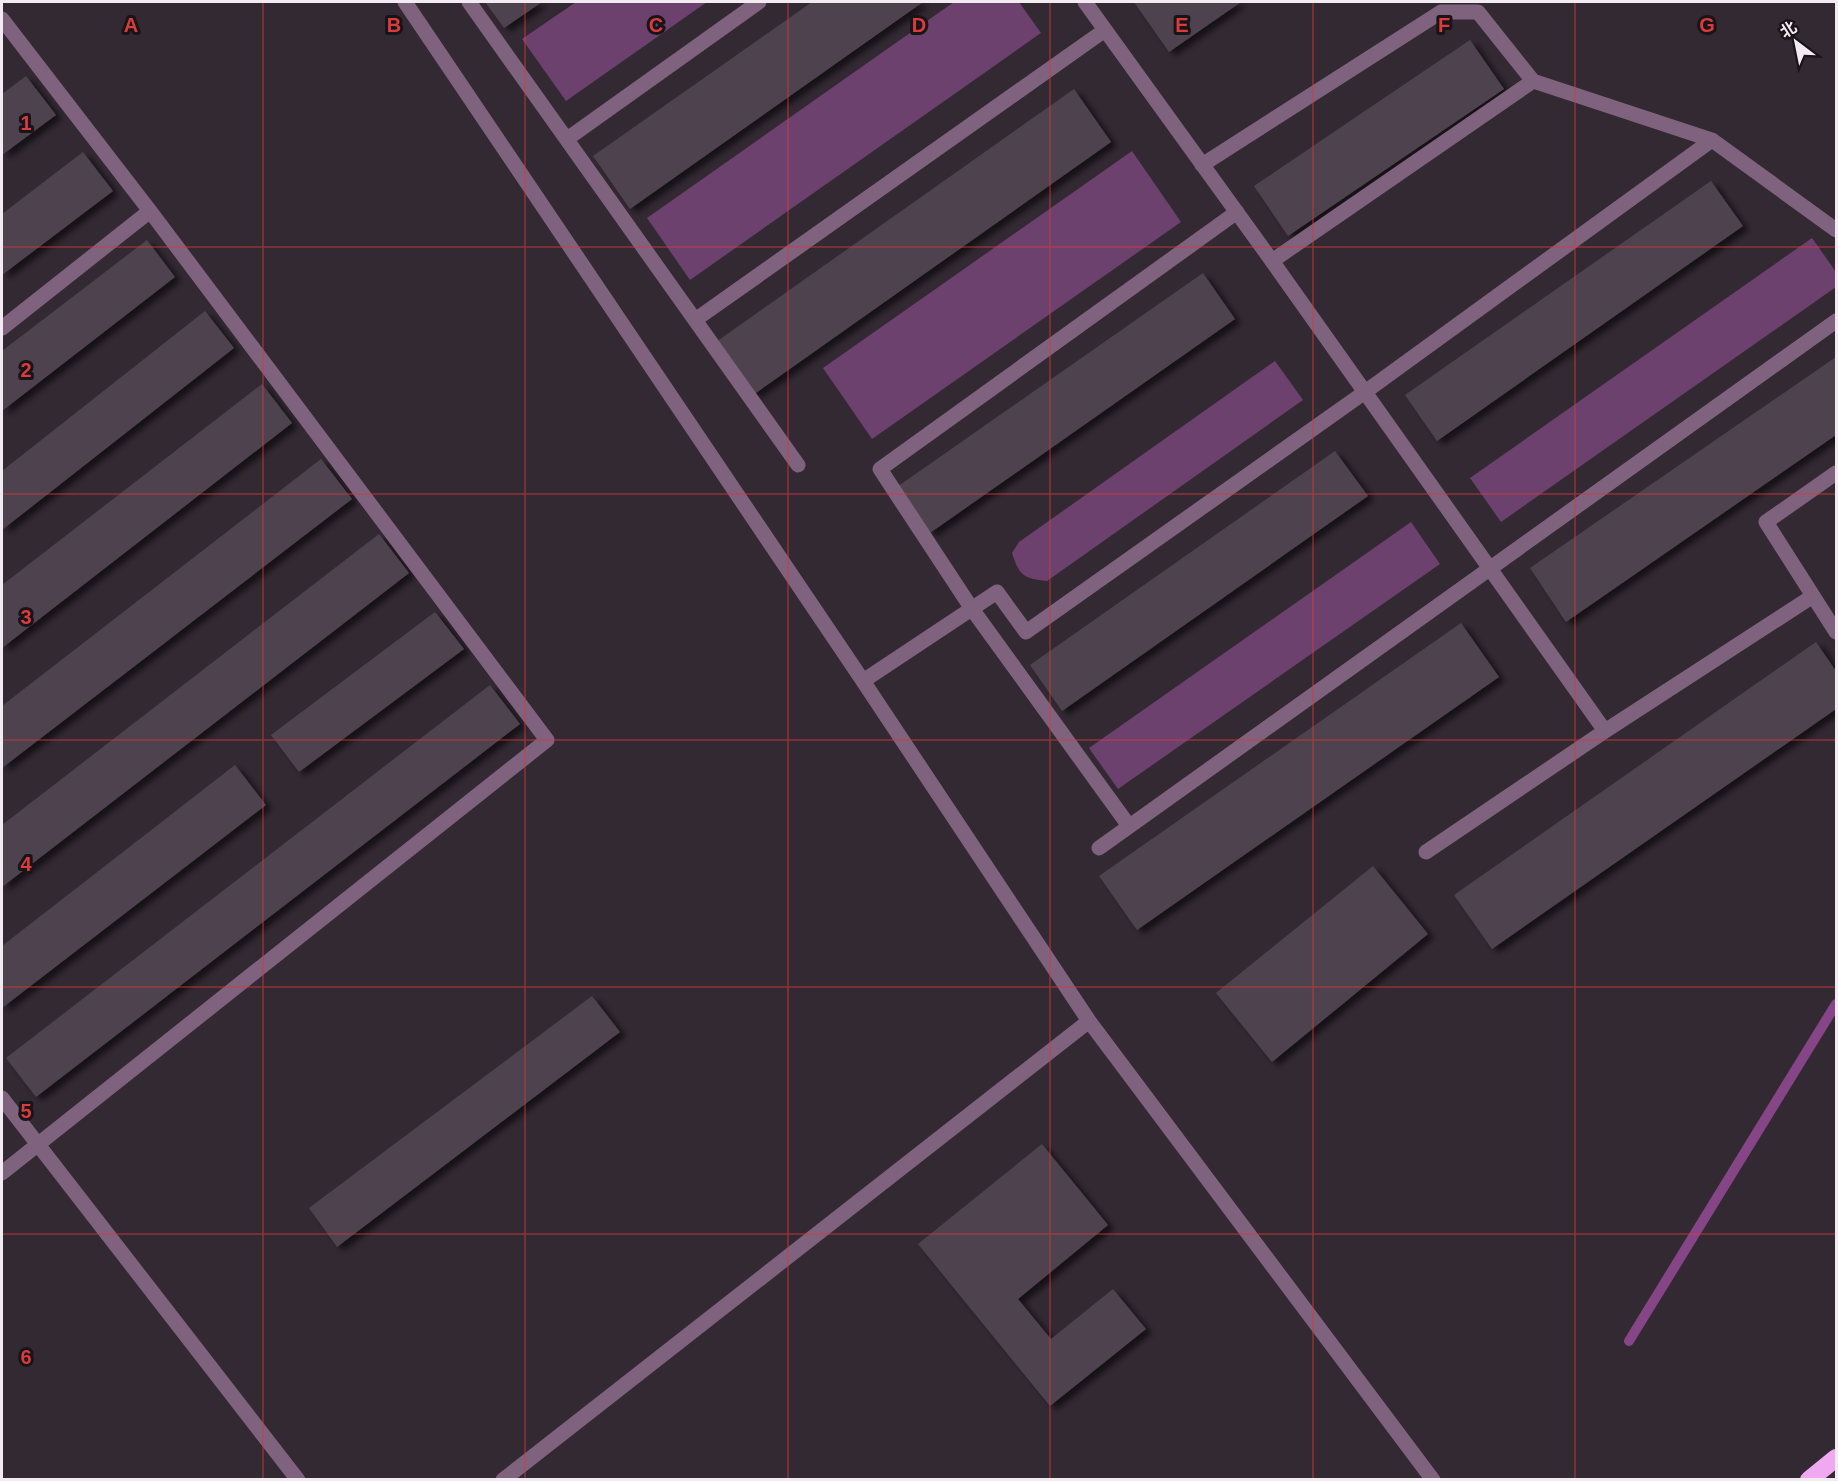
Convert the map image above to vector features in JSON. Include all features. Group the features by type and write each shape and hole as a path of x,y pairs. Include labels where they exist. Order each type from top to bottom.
{"highway":[{"path":"1809,1479 1836,1458"}],"street":[{"path":"405,2 863,681 1089,1021 1432,1479"},
{"path":"469,2 798,465"},
{"path":"567,139 759,2"},
{"path":"1084,2 1237,212 1605,731"},
{"path":"1202,165 1441,12 1478,12 1533,81 1712,140 1836,230"},
{"path":"2,18 150,211 547,740 2,1173"},
{"path":"695,320 1105,30"},
{"path":"1272,261 1533,81"},
{"path":"863,681 997,592 1026,632 1365,392 1712,140"},
{"path":"2,327 150,211"},
{"path":"1129,826 972,609 880,469 1237,212"},
{"path":"1099,848 1836,321"},
{"path":"1836,473 1766,522 1836,632"},
{"path":"1426,852 1605,731 1813,596"},
{"path":"503,1479 1089,1021"},
{"path":"2,1098 298,1479"}],"shaded area":[{"path":"576,2 707,2 566,101 522,39"},
{"path":"954,2 1019,2 1041,33 690,280 647,218"},
{"path":"1132,151 1181,222 872,439 823,368"},
{"path":"1812,238 1836,272 1836,287 1501,522 1470,478"},
{"path":"1275,361 1303,400 1047,581 1032,579 1020,571 1012,553 1019,542"},
{"path":"1411,522 1440,564 1118,789 1089,748"}],"building":[{"path":"485,2 542,2 504,28"},
{"path":"812,2 923,2 630,209 593,156"},
{"path":"1134,2 1241,2 1169,52"},
{"path":"1470,40 1504,89 1288,236 1254,186"},
{"path":"26,76 56,115 2,155 2,94"},
{"path":"1074,89 1111,142 753,395 716,342"},
{"path":"83,152 113,191 2,275 2,214"},
{"path":"1711,181 1743,226 1437,441 1405,395"},
{"path":"147,240 175,277 2,411 2,351"},
{"path":"1203,273 1235,319 930,533 897,487"},
{"path":"205,311 234,348 2,530 2,471"},
{"path":"1836,357 1836,435 1566,622 1530,568"},
{"path":"262,384 292,423 2,648 2,585"},
{"path":"1335,451 1368,496 1062,711 1030,665"},
{"path":"321,459 352,499 2,768 2,706"},
{"path":"379,534 409,573 2,887 2,825"},
{"path":"435,612 464,649 299,772 271,735"},
{"path":"1461,623 1499,677 1137,930 1099,876"},
{"path":"1816,642 1836,671 1836,709 1492,949 1454,895"},
{"path":"490,685 520,724 36,1097 6,1058"},
{"path":"235,765 266,805 2,1008 2,946"},
{"path":"1373,866 1428,934 1272,1062 1216,993"},
{"path":"592,996 620,1032 337,1247 309,1208"},
{"path":"1042,1144 1108,1225 1018,1299 1051,1339 1113,1289 1146,1329 1050,1406 918,1244"}],"waterway":[{"path":"1629,1341 1836,1004"}]}
